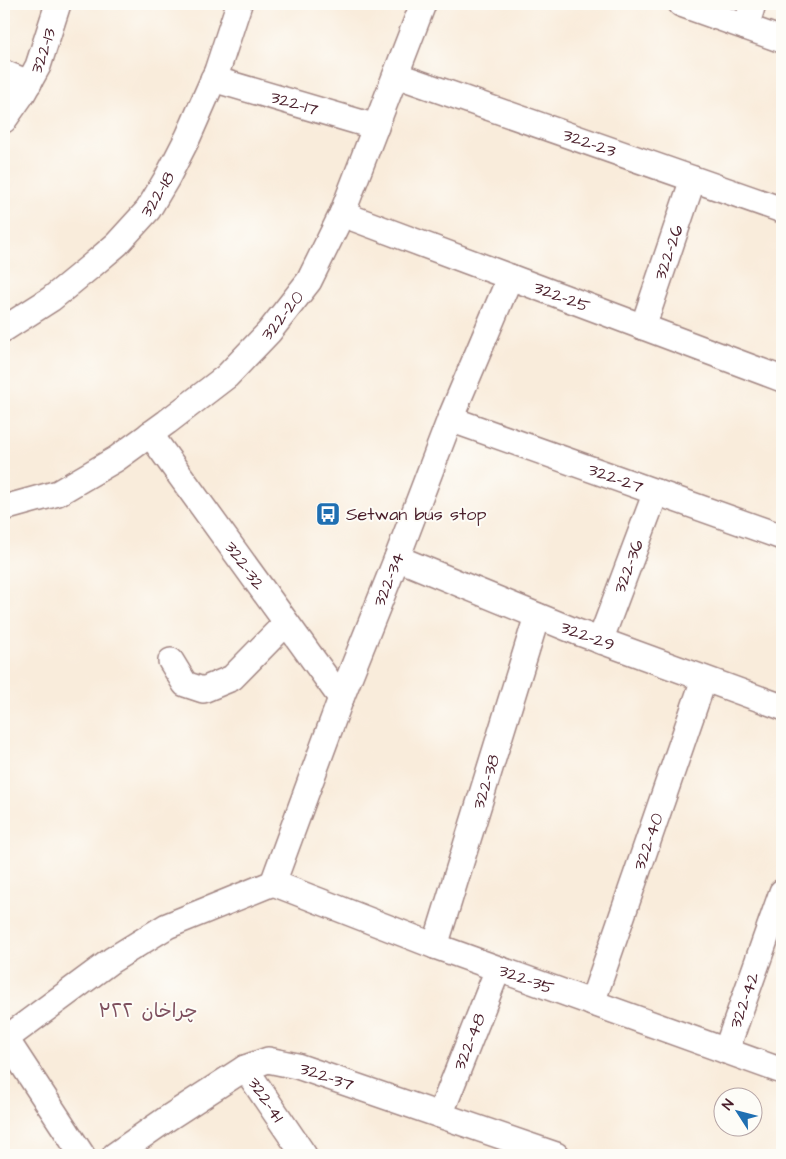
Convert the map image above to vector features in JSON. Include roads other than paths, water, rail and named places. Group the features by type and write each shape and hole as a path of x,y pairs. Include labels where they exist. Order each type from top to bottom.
{"street":[{"name":"322-13","path":"4,120 24,93 38,66 58,4"},
{"name":"322-18","path":"4,329 51,299 90,267 116,244 148,210 188,137 213,79 239,4"},
{"name":"322-20","path":"4,508 58,494 116,459 227,376 269,332 309,281 342,214 423,4"},
{"path":"681,4 749,15 782,40"},
{"path":"4,73 29,82"},
{"name":"322-23","path":"396,75 782,210"},
{"name":"322-17","path":"213,79 376,127"},
{"name":"322-26","path":"643,327 692,179"},
{"name":"322-25","path":"342,214 782,378"},
{"name":"322-34","path":"273,883 341,698 450,419 510,277"},
{"name":"322-27","path":"450,419 782,537"},
{"name":"322-32","path":"150,434 341,698"},
{"name":"322-36","path":"600,641 656,492"},
{"name":"322-29","path":"397,558 600,641 782,708"},
{"name":"322-38","path":"435,946 537,616"},
{"path":"171,661 185,684 203,690 232,678 286,623"},
{"name":"322-40","path":"592,1003 704,679"},
{"path":"82,1155 5,1039 112,960 167,926 273,883"},
{"name":"322-35","path":"273,883 435,946 782,1071"},
{"name":"322-42","path":"726,1051 782,892"},
{"name":"322-48","path":"440,1115 498,969"},
{"name":"322-37","path":"115,1155 245,1068 268,1060 297,1066 556,1155"},
{"name":"322-41","path":"245,1068 304,1155"}],"place":[{"name":"Setwan bus stop","path":"328,514"}],"district":[{"name":"چراخان ٣٢٢","path":"148,1010"}]}
